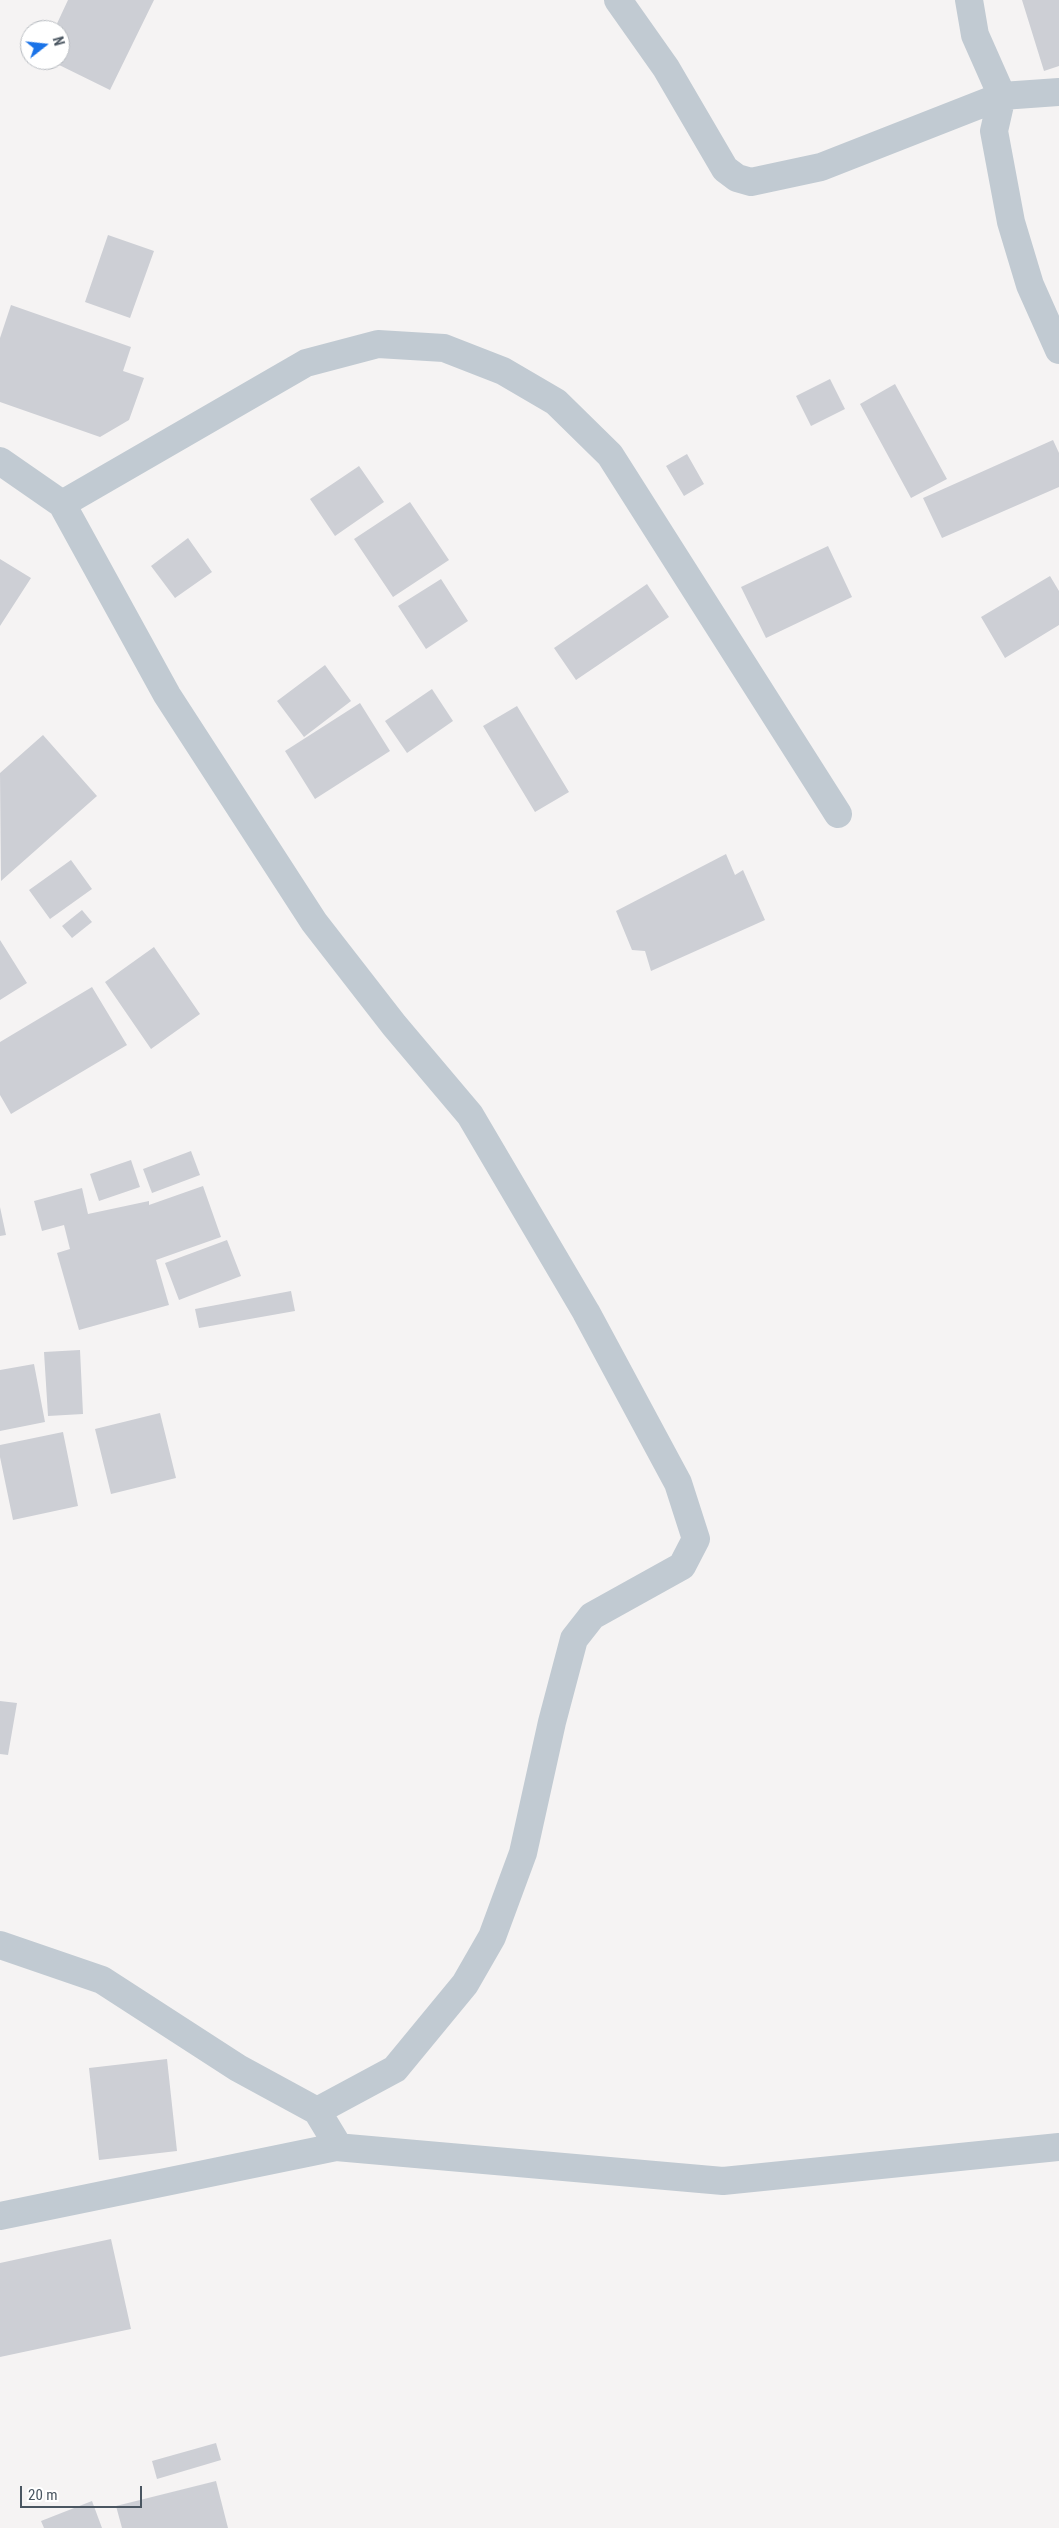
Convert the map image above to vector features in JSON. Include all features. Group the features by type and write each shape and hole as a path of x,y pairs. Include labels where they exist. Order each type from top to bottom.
{"street":[{"path":"618,0 666,68 725,169 737,178 751,182 821,167 1002,96 1059,92"},
{"path":"970,0 975,35 1002,96 994,132 1011,222 1030,284 1059,350"},
{"path":"62,504 306,363 378,344 444,348 494,368 556,402 610,455 838,814"},
{"path":"0,461 62,504 167,695 314,922 394,1025 470,1115 586,1312 678,1483 696,1539 682,1566 592,1616 574,1639 552,1722 523,1853 492,1937 465,1984 395,2069 317,2111"},
{"path":"0,1944 102,1980 238,2068 317,2111 337,2144 336,2147"},
{"path":"0,2216 336,2147 723,2181 1059,2147"}],"building":[{"path":"68,0 154,0 110,90 69,70 70,20 59,20"},
{"path":"1022,0 1059,0 1059,66 1044,71"},
{"path":"108,235 154,251 130,318 85,302"},
{"path":"11,305 131,347 123,371 144,378 129,420 100,437 0,402 0,338"},
{"path":"830,379 845,409 811,426 796,396"},
{"path":"895,384 947,479 911,498 860,404"},
{"path":"1053,440 1059,453 1059,487 942,538 923,498"},
{"path":"687,454 704,484 684,496 666,466"},
{"path":"359,466 384,502 335,536 310,499"},
{"path":"410,502 449,560 393,597 354,539"},
{"path":"188,538 212,572 175,598 151,566"},
{"path":"828,546 852,597 766,638 741,587"},
{"path":"0,559 31,578 0,626"},
{"path":"1050,576 1059,591 1059,625 1005,658 981,617"},
{"path":"441,579 468,621 426,649 398,606"},
{"path":"647,584 669,617 576,680 554,648"},
{"path":"325,665 351,701 304,737 277,701"},
{"path":"432,689 453,721 407,753 385,721"},
{"path":"360,703 390,751 315,799 285,751"},
{"path":"517,706 569,792 535,812 483,726"},
{"path":"43,735 97,796 1,881 0,773"},
{"path":"726,854 735,875 743,870 765,920 651,971 645,951 632,950 616,911"},
{"path":"71,860 92,889 50,919 29,890"},
{"path":"82,910 92,922 72,938 62,926"},
{"path":"0,940 27,983 0,1000"},
{"path":"154,947 200,1014 151,1049 105,982"},
{"path":"92,987 127,1045 11,1114 0,1095 0,1042"},
{"path":"191,1151 200,1175 152,1193 143,1169"},
{"path":"131,1160 140,1187 99,1201 90,1174"},
{"path":"203,1186 221,1237 156,1260 169,1305 79,1330 57,1253 70,1249 64,1225 42,1231 34,1201 82,1188 88,1214 149,1201 149,1205"},
{"path":"0,1207 6,1235 0,1236"},
{"path":"227,1240 241,1276 179,1300 165,1263"},
{"path":"291,1291 295,1311 199,1328 195,1309"},
{"path":"80,1350 83,1414 48,1416 44,1352"},
{"path":"34,1364 45,1422 0,1431 0,1370"},
{"path":"160,1413 176,1478 111,1494 95,1429"},
{"path":"63,1432 78,1506 13,1520 0,1457 0,1445"},
{"path":"0,1701 17,1703 8,1755 0,1754"},
{"path":"167,2059 177,2151 99,2160 89,2068"},
{"path":"111,2239 131,2329 0,2357 0,2263"},
{"path":"216,2443 221,2460 157,2479 152,2461"},
{"path":"216,2481 228,2528 122,2528 116,2506"},
{"path":"92,2501 102,2528 44,2528 41,2521"}]}
